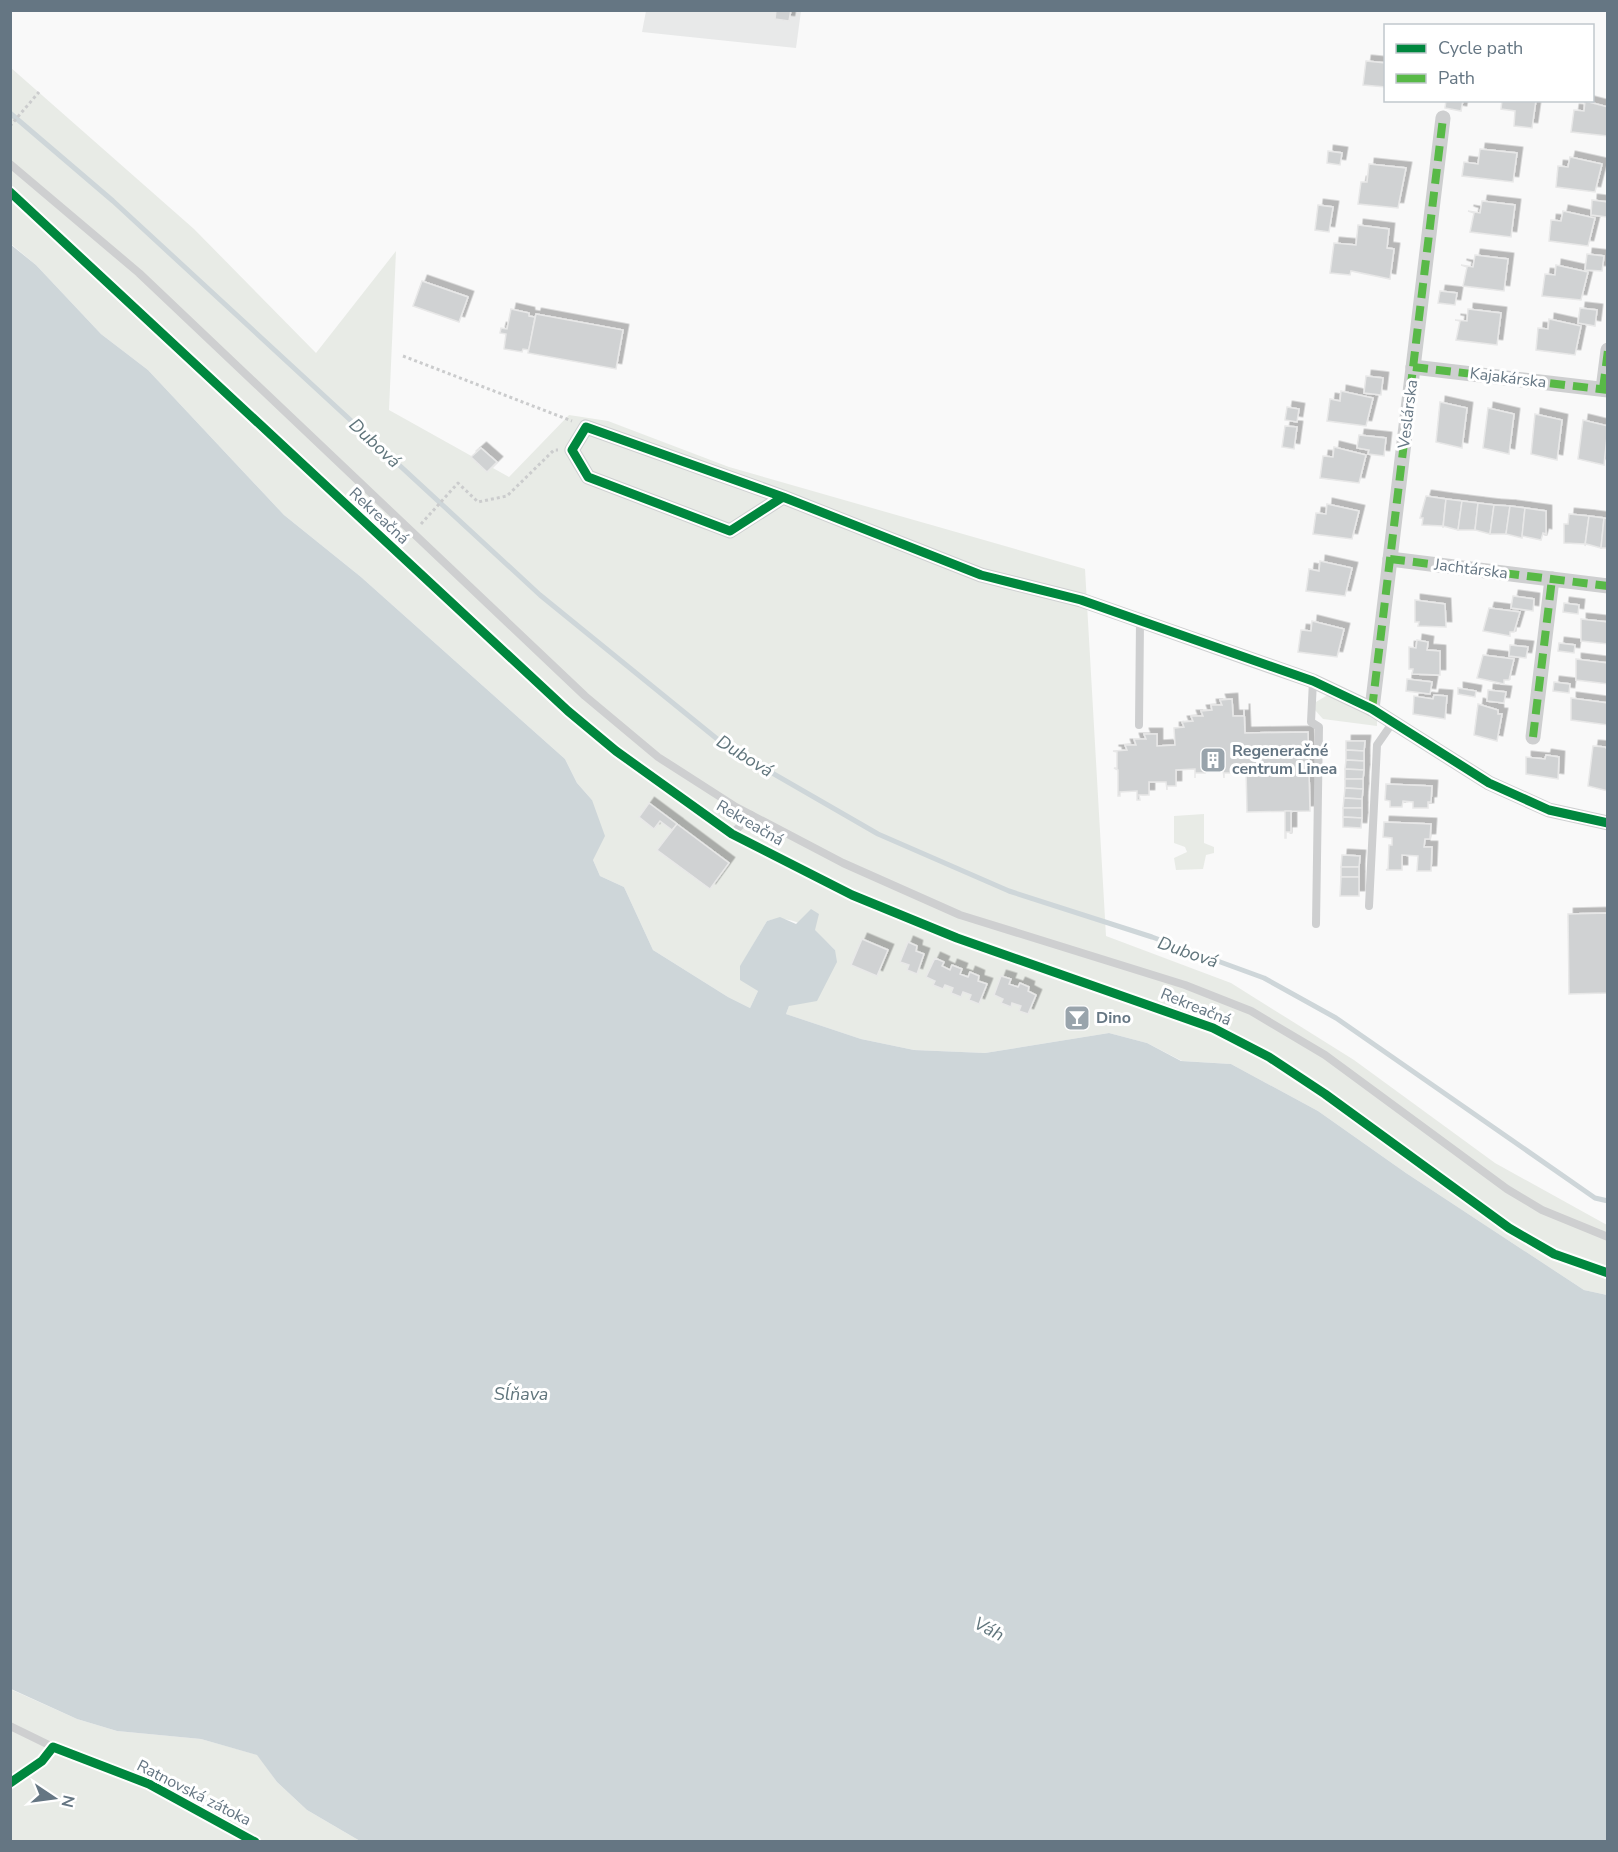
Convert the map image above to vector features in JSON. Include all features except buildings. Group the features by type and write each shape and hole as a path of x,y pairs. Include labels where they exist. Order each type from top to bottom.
{"street":[{"name":"Veslárska","path":"1372,709 1443,118"},
{"name":"Kajakárska","path":"1413,367 1605,390 1608,350"},
{"path":"783,497 730,531 588,477 572,450 586,427 783,497 981,575 1081,600 1313,681 1372,709 1490,783 1549,810 1608,823"},
{"name":"Jachtárska","path":"1390,559 1608,586"},
{"path":"1533,737 1552,579"}],"lane":[{"path":"10,164 139,273 585,696 658,757 751,815 843,863 960,915 1185,985 1251,1011 1325,1055 1507,1189 1542,1210 1608,1237"},
{"name":"Rekreačná","path":"10,192 568,711 616,751 732,834 852,895 946,934 1213,1028 1269,1057 1325,1094 1509,1228 1554,1254 1608,1273"},
{"path":"1139,725 1140,621"},
{"path":"1313,681 1311,722 1319,728 1316,924"},
{"path":"1369,906 1377,745 1393,722"},
{"path":"732,834 751,815"},
{"name":"Ratnovská zátoka","path":"10,1726 53,1747 149,1784 255,1842"},
{"path":"10,1783 42,1761 53,1747"}],"path":[{"path":"10,126 39,92"},
{"path":"403,356 586,427"},
{"path":"426,519 458,483 478,502 507,496 554,450 572,450"}],"shaded area":[{"path":"646,11 801,11 796,48 642,32"},
{"path":"10,67 194,229 316,353 396,251 389,410 509,477 569,415 608,421 729,467 1085,569 1106,936 1231,983 1354,1060 1495,1163 1607,1225 1607,1295 1584,1290 1406,1173 1318,1111 1231,1064 1182,1061 1147,1043 1109,1033 985,1053 914,1050 861,1039 786,1014 789,1006 835,950 813,931 796,922 786,920 767,921 740,967 758,991 750,1008 728,997 653,950 624,887 600,876 593,860 592,800 577,783 565,759 361,577 284,515 148,370 101,334 36,265 11,244"},
{"path":"1331,693 1377,719 1377,726 1323,719 1315,710 1316,702"},
{"path":"1204,814 1204,843 1214,847 1214,853 1206,855 1203,869 1176,870 1174,858 1187,852 1185,847 1174,843 1174,816"},
{"path":"10,1689 77,1719 117,1731 201,1739 258,1755 277,1782 307,1810 360,1841 11,1841"}],"water":[{"name":"Sĺňava","path":"10,244 36,265 101,334 148,370 284,515 361,577 565,759 577,783 592,800 605,836 593,860 600,876 624,887 653,950 728,997 750,1008 758,991 740,980 740,966 767,921 780,917 796,924 811,909 819,914 815,930 835,950 837,962 817,1001 789,1006 786,1014 861,1039 914,1050 985,1053 1109,1033 1147,1043 1181,1061 1231,1064 1318,1111 1406,1173 1584,1290 1607,1295 1607,1841 360,1841 307,1810 277,1782 257,1755 201,1739 117,1731 77,1719 11,1689"}],"waterway":[{"name":"Dubová","path":"10,113 113,201 540,595 727,747 878,834 1009,891 1152,937 1264,978 1336,1018 1595,1198 1608,1201"}],"marked path":[{"path":"1372,709 1443,118"},
{"path":"1603,389 1608,350"},
{"path":"1413,367 1608,390"},
{"path":"1390,559 1608,586"},
{"path":"1533,737 1552,579"}],"cycle path":[{"path":"10,192 568,711 616,751 732,834 852,895 957,938 1213,1028 1269,1057 1325,1094 1509,1228 1554,1254 1608,1273"},
{"path":"783,497 730,531 588,477 572,450 586,427 783,497 981,575 1081,600 1313,681 1372,709 1489,783 1549,810 1608,823"},
{"path":"10,1783 42,1761 53,1747 149,1784 255,1842"}],"place":[{"name":"Regeneračné centrum Linea","path":"1213,760"},
{"name":"Dino","path":"1077,1018"}],"water label":[{"name":"Váh","path":"989,1629"}]}
